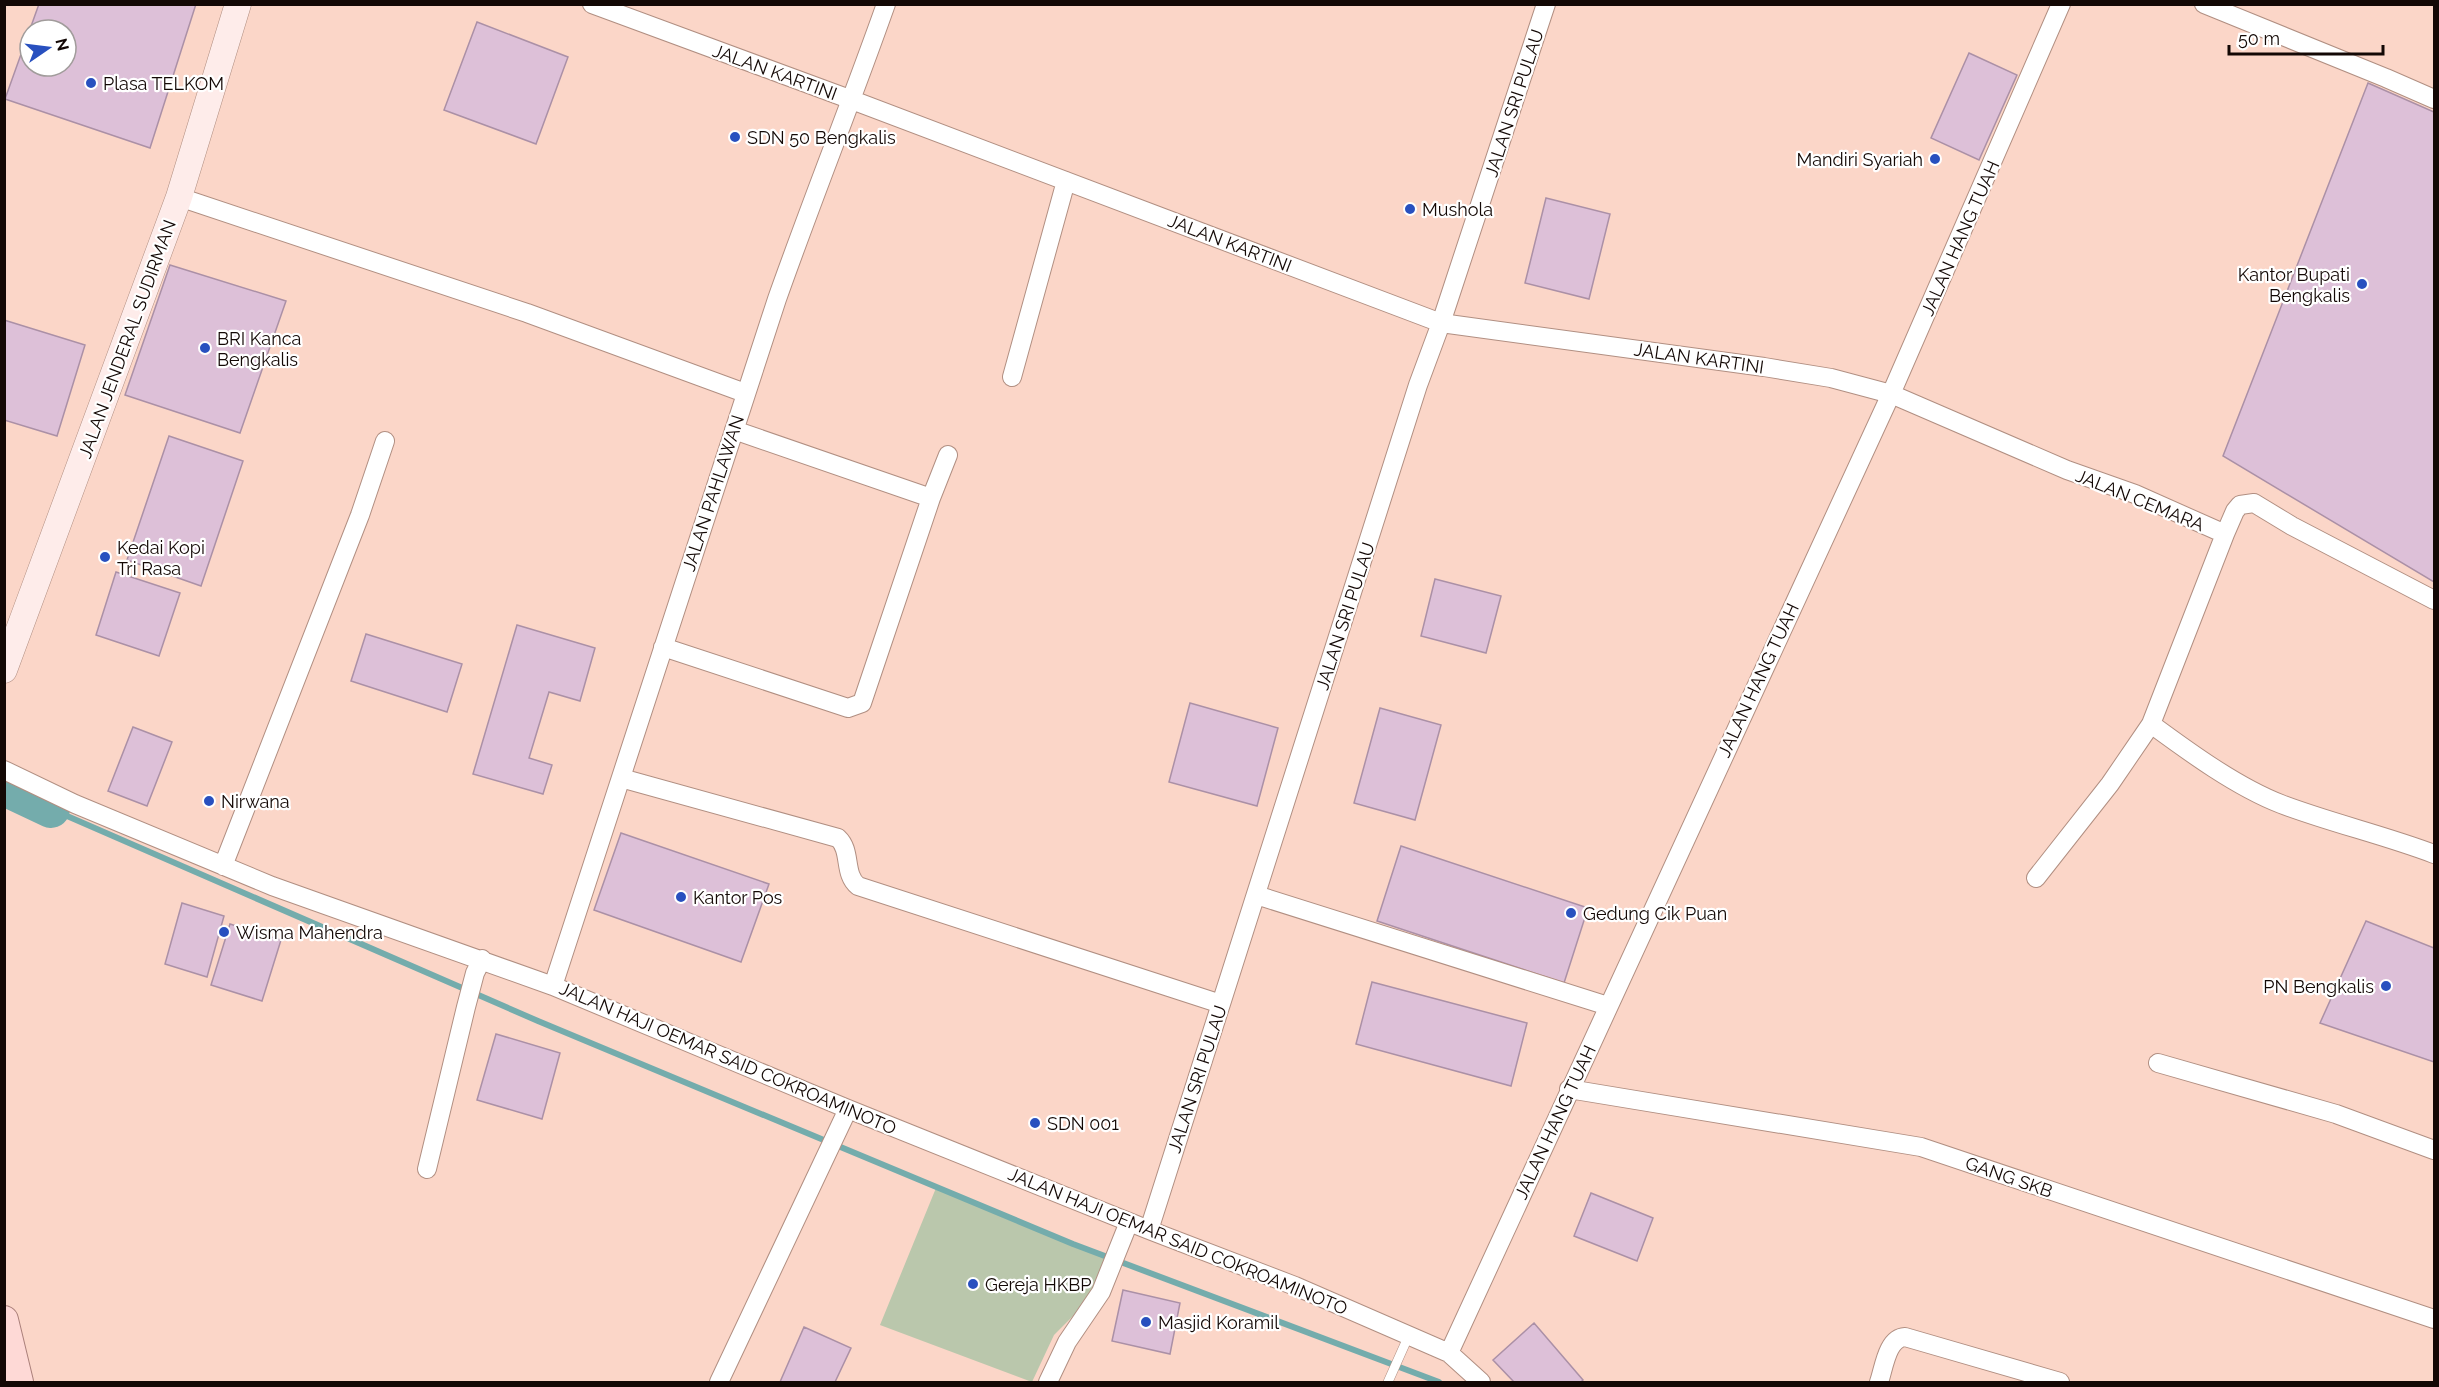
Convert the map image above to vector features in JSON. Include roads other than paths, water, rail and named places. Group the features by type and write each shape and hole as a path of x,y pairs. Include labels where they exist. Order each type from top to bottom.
{"main road":[{"path":"4,1320 19,1383"}],"street":[{"name":"JALAN JENDERAL SUDIRMAN","path":"4,669 179,197 238,4"},
{"name":"JALAN KARTINI","path":"592,4 1441,323 1764,367 1831,378 1891,393"},
{"name":"JALAN PAHLAWAN","path":"553,986 746,393 812,198 852,100 886,4"},
{"name":"JALAN SRI PULAU","path":"1149,1230 1418,385 1441,323 1546,4"},
{"name":"JALAN HANG TUAH","path":"1449,1353 1891,393 2061,4"},
{"path":"2204,4 2434,99"},
{"path":"1012,377 1066,182"},
{"path":"179,197 527,314 746,393"},
{"name":"JALAN CEMARA","path":"1891,393 2067,470 2135,494 2225,534 2240,505 2254,503 2292,526 2434,600"},
{"path":"734,430 931,498"},
{"path":"223,866 360,515 385,441"},
{"path":"663,648 848,708 859,706 862,703 931,498 948,455"},
{"path":"2036,878 2110,784 2151,724 2225,534"},
{"path":"2151,724 2214,769 2279,803 2434,854"},
{"name":"JALAN HAJI OEMAR SAID COKROAMINOTO","path":"4,770 75,804 272,886 479,966 553,986 845,1116 1127,1229 1149,1230 1295,1286 1405,1342 1449,1353 1481,1383"},
{"path":"621,778 838,838 845,847 850,876 858,886 1221,1004"},
{"path":"1256,895 1608,1006"},
{"path":"427,1169 466,1007 479,966"},
{"path":"2158,1064 2336,1114 2434,1150"},
{"name":"GANG SKB","path":"1569,1089 1921,1147 2434,1319"},
{"path":"719,1383 845,1116"},
{"path":"1048,1383 1067,1342 1091,1309 1110,1273 1127,1229"},
{"path":"1879,1383 1891,1344 1899,1337 2060,1383"}],"lane":[{"path":"1388,1382 1405,1342"}],"waterway":[{"path":"4,787 51,809"},
{"path":"51,809 538,1021 1073,1244 1439,1382"}],"place":[{"name":"Plasa TELKOM","path":"91,83"},
{"name":"SDN 50 Bengkalis","path":"735,137"},
{"name":"Mandiri Syariah","path":"1935,159"},
{"name":"Mushola","path":"1410,209"},
{"name":"Kantor Bupati Bengkalis","path":"2362,284"},
{"name":"BRI Kanca Bengkalis","path":"205,348"},
{"name":"Kedai Kopi Tri Rasa","path":"105,557"},
{"name":"Nirwana","path":"209,801"},
{"name":"Kantor Pos","path":"681,897"},
{"name":"Gedung Cik Puan","path":"1571,913"},
{"name":"Wisma Mahendra","path":"224,932"},
{"name":"PN Bengkalis","path":"2386,986"},
{"name":"SDN 001","path":"1035,1123"},
{"name":"Gereja HKBP","path":"973,1284"},
{"name":"Masjid Koramil","path":"1146,1322"}]}
